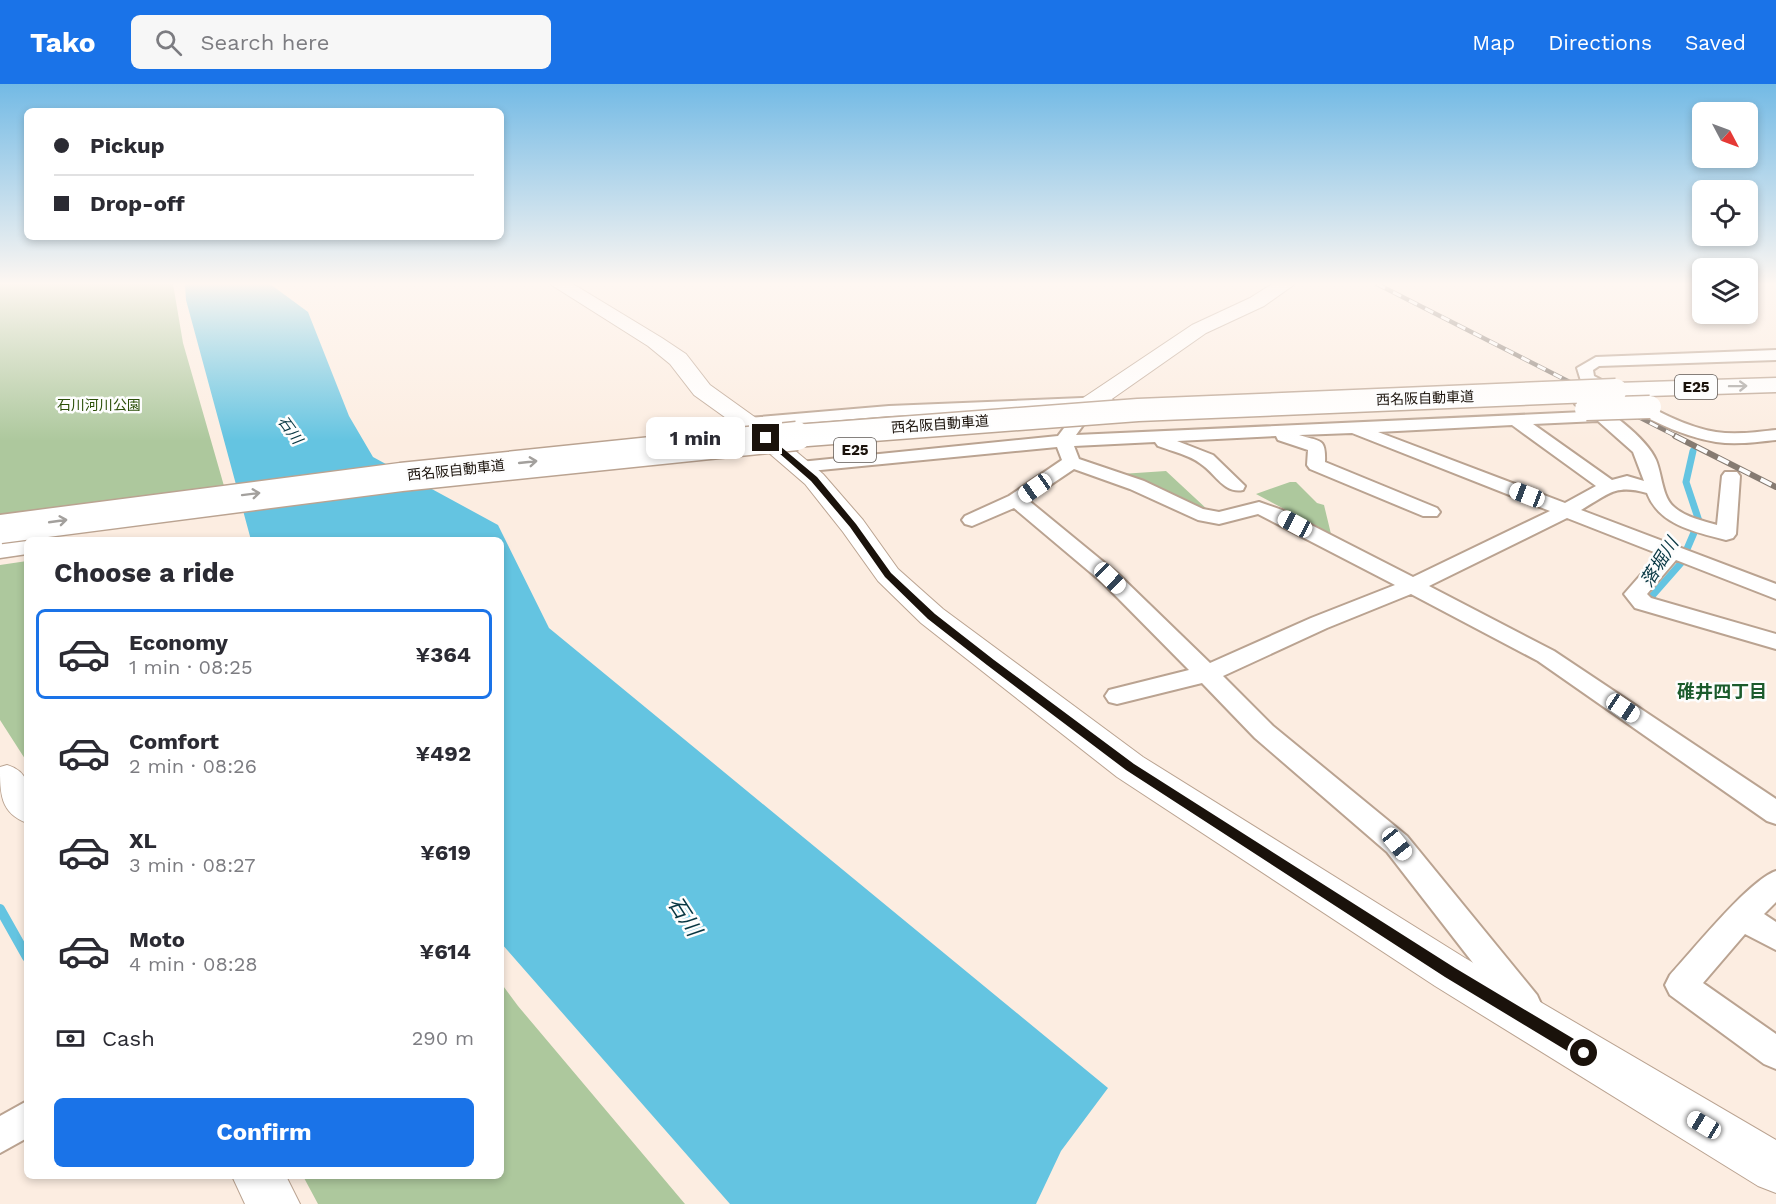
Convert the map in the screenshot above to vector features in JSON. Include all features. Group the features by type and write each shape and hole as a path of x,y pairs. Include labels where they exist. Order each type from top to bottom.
{"highway":[{"name":"西名阪自動車道","path":"0,529 410,474 786,436 1096,413 1291,402 1776,385"},
{"name":"西名阪自動車道","path":"86,537 420,492 565,476 966,440 1117,430 1650,407 1776,404"},
{"path":"0,549 24,545"}],"street":[{"path":"645,336 678,360 702,390 748,423 814,479 853,526 888,575 932,616 1130,767 1450,972 1776,1168"},
{"path":"1063,441 1091,403 1190,336"},
{"path":"1776,356 1596,362 1585,368 1587,378 1686,428 1718,437 1776,435"},
{"path":"748,423 889,411 1550,384 1603,416 1643,453 1655,489 1667,511 1702,527 1726,534 1731,476"},
{"path":"800,467 1063,441 1603,416"},
{"path":"1514,419 1609,486"},
{"path":"1349,426 1776,592"},
{"path":"1280,430 1284,436 1317,447 1316,465 1430,512"},
{"path":"1161,436 1164,442 1207,459 1236,486"},
{"path":"1063,441 1072,462 1137,485 1198,514 1219,518 1259,508 1412,586 1546,656 1776,813"},
{"path":"972,520 1017,500 1072,462"},
{"path":"1117,696 1207,674 1319,623 1412,586 1567,510 1609,486 1627,482 1655,489"},
{"path":"1017,500 1110,578 1264,732 1397,844 1544,1028"},
{"path":"1681,554 1635,594 1643,603 1776,642"},
{"path":"2,776 24,804"},
{"path":"1776,883 1742,917 1681,986 1776,1053"},
{"path":"1742,917 1776,937"},
{"path":"0,1136 24,1120"},
{"path":"259,1179 274,1204"}],"green space":[{"name":"石川河川公園","path":"0,336 182,336 224,486 0,516"},
{"path":"1166,471 1209,511 1157,487 1121,474"},
{"path":"1296,482 1317,503 1324,505 1331,534 1256,494"},
{"path":"24,561 24,757 0,720 0,565"},
{"path":"504,987 685,1204 318,1204 305,1179 504,1179"}],"water":[{"name":"石川","path":"196,336 318,336 349,416 373,457 498,525 504,537 250,537"},
{"name":"石川","path":"504,537 549,628 1108,1088 1061,1151 1036,1204 730,1204 504,946"}],"waterway":[{"name":"落堀川","path":"1661,604 1654,602 1652,596 1681,563 1699,521 1686,482 1693,451"},
{"path":"0,909 24,952"}],"railway":[{"path":"1480,336 1678,437"},
{"path":"1675,436 1776,487"}],"district":[{"name":"碓井四丁目","path":"1722,691"}],"route":[{"path":"766,438 814,479 853,526 888,575 932,616 990,663 1130,767 1450,972 1584,1053"}]}
